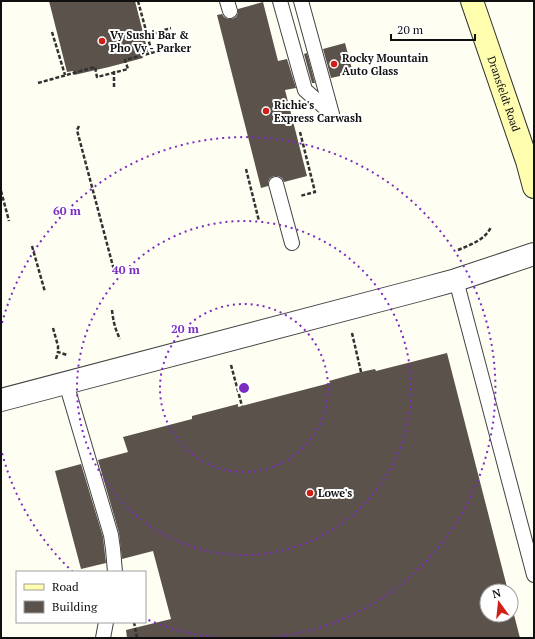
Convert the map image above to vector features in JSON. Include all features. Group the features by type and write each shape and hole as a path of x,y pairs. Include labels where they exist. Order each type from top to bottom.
{"street":[{"name":"Dransfeldt Road","path":"472,1 527,161 534,187"},
{"path":"1,400 456,280 534,254"}],"lane":[{"path":"280,1 305,90 332,114 301,1"},
{"path":"276,184 292,243"},
{"path":"456,280 534,575"},
{"path":"66,383 111,535 114,549 115,571"},
{"path":"103,638 106,623"}],"path":[{"path":"138,1 152,53"},
{"path":"147,35 171,28"},
{"path":"52,32 65,75"},
{"path":"38,83 95,67 97,77 128,69 125,60 177,46"},
{"path":"114,72 114,89"},
{"path":"79,126 78,134 115,274"},
{"path":"300,132 315,192 300,196"},
{"path":"246,169 259,221"},
{"path":"1,191 9,221"},
{"path":"452,253 477,241 489,231 491,227"},
{"path":"32,246 45,292"},
{"path":"112,310 114,324 120,338"},
{"path":"53,328 58,346 58,352"},
{"path":"352,333 361,372"},
{"path":"231,364 242,406"},
{"path":"134,623 137,638"}],"building":[{"name":"Vy Sushi Bar & Pho Vy - Parker","path":"49,1 135,1 148,52 142,53 143,58 109,67 74,75 73,71 67,72"},
{"name":"Richie's Express Carwash","path":"263,2 278,61 287,59 296,88 285,90 307,176 284,182 282,178 274,176 270,178 268,186 261,188 217,15 222,14 228,19 232,19 236,17 238,9"},
{"path":"345,43 353,73 331,78 323,49"},
{"path":"307,53 315,83 312,83 304,54"},
{"name":"Lowe's","path":"447,353 506,583 479,583 479,623 516,623 520,638 127,638 126,630 171,619 153,551 122,559 119,533 98,460 128,452 123,437 192,419 192,416 238,404 238,407 330,383 329,381 361,372 375,369 376,371"},
{"path":"81,464 103,537 106,563 81,569 55,471"}],"place":[{"name":"Vy Sushi Bar & Pho Vy - Parker","path":"102,41"},
{"name":"Rocky Mountain Auto Glass","path":"334,64"},
{"name":"Richie's Express Carwash","path":"266,111"},
{"name":"Lowe's","path":"310,493"}]}
